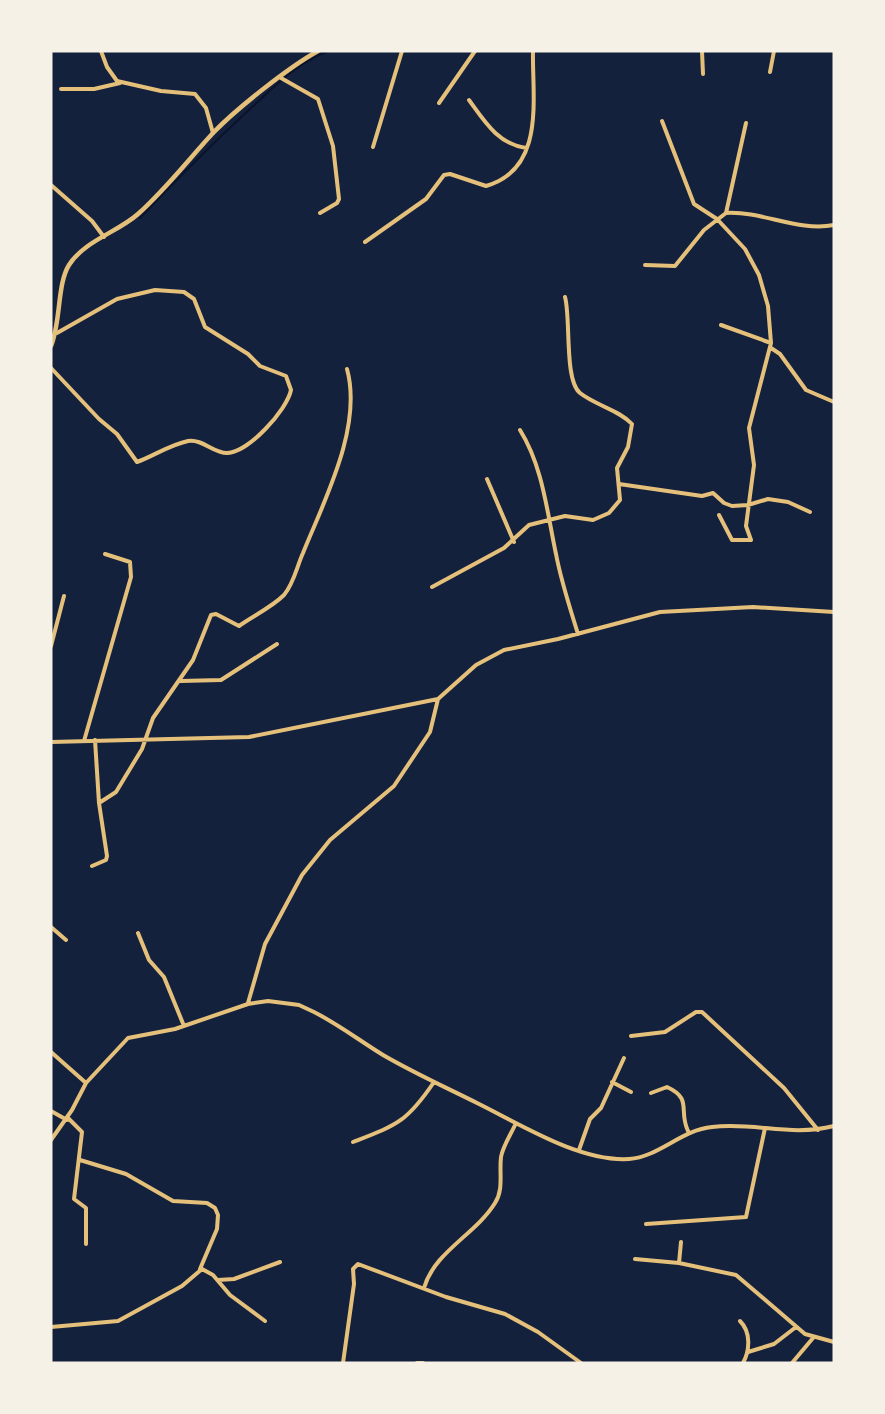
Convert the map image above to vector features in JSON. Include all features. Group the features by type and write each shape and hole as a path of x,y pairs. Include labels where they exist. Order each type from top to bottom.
{"street":[{"path":"101,51 112,76 121,82 176,93 194,93 203,101 213,133"},
{"path":"51,346 57,333 66,270 78,255 136,216 164,190 213,133 318,51"},
{"path":"373,147 402,51"},
{"path":"439,103 475,51"},
{"path":"365,242 426,199 444,175 450,174 482,186 491,185 506,178 519,164 526,148 536,109 533,51"},
{"path":"702,51 702,74"},
{"path":"770,72 774,51"},
{"path":"281,78 318,99 330,135 339,201 320,213"},
{"path":"61,89 94,89 121,82"},
{"path":"469,100 490,128 500,137 513,146 526,148"},
{"path":"662,121 694,204 717,219 745,249 759,275 768,306 771,346 750,420 749,441 754,465 746,526 751,540 732,540 719,515"},
{"path":"726,213 746,123"},
{"path":"51,184 92,221 104,237"},
{"path":"645,265 675,266 717,219 726,213 761,215 805,226 834,225"},
{"path":"51,368 99,419 117,434 133,460 137,462 163,449 190,441 200,442 223,453 237,450 258,436 273,421 291,390 286,376 260,366 248,354 205,327 194,299 184,292 154,290 117,299 57,333"},
{"path":"432,587 513,542 530,525 565,516 585,520 602,517 620,500 617,468 627,447 632,424 577,391 572,376 565,297"},
{"path":"721,326 771,346 780,354 806,390 834,402"},
{"path":"99,803 116,792 147,740 147,732 153,718 193,660 211,614 239,626 276,602 289,587 326,503 343,446 350,393 347,369"},
{"path":"520,430 533,451 551,519 559,570 578,634"},
{"path":"487,479 513,542"},
{"path":"619,484 695,495 713,493 728,505 748,505 768,498 788,502 810,512"},
{"path":"84,741 131,577 130,562 105,554"},
{"path":"51,646 64,596"},
{"path":"51,742 249,737 438,699 476,665 494,654 578,634 632,618 689,608 790,608 834,612"},
{"path":"180,681 220,680 277,644"},
{"path":"248,1004 265,944 302,875 330,840 394,786 430,732 438,699"},
{"path":"92,866 106,860 107,856 99,803 95,740"},
{"path":"51,927 66,940"},
{"path":"138,933 149,960 164,977 184,1026"},
{"path":"51,1140 67,1119 86,1083 128,1038 184,1026 248,1004 268,1001 299,1005 434,1082 516,1123 579,1150 610,1159 632,1159 645,1155 688,1131 727,1125 802,1132 834,1126"},
{"path":"631,1036 665,1032 696,1012 702,1012 784,1088 818,1130"},
{"path":"51,1052 86,1083"},
{"path":"579,1150 590,1119 601,1108 624,1058"},
{"path":"353,1142 393,1127 415,1110 434,1082"},
{"path":"612,1082 631,1092"},
{"path":"651,1093 667,1087 679,1094 684,1101 683,1120 688,1131"},
{"path":"51,1111 67,1119 82,1132 74,1198 75,1202 86,1208 86,1244"},
{"path":"424,1288 429,1274 478,1225 495,1203 500,1192 502,1154 516,1123"},
{"path":"646,1224 746,1217 765,1128"},
{"path":"51,1327 118,1321 182,1286 200,1270 216,1229 218,1215 215,1208 207,1203 173,1201 126,1174 80,1160"},
{"path":"679,1263 681,1242"},
{"path":"635,1259 679,1263 740,1276 796,1327 813,1338 834,1342"},
{"path":"218,1280 234,1279 280,1262"},
{"path":"343,1363 354,1284 354,1265 358,1264 505,1314 538,1332 581,1363"},
{"path":"200,1270 208,1271 236,1300 265,1321"},
{"path":"740,1321 745,1328 748,1352 743,1363"},
{"path":"748,1352 774,1344 796,1327"},
{"path":"792,1363 813,1338"},
{"path":"417,1363 423,1363"}],"waterway":[{"path":"140,218 278,83 307,61 329,51"}]}
